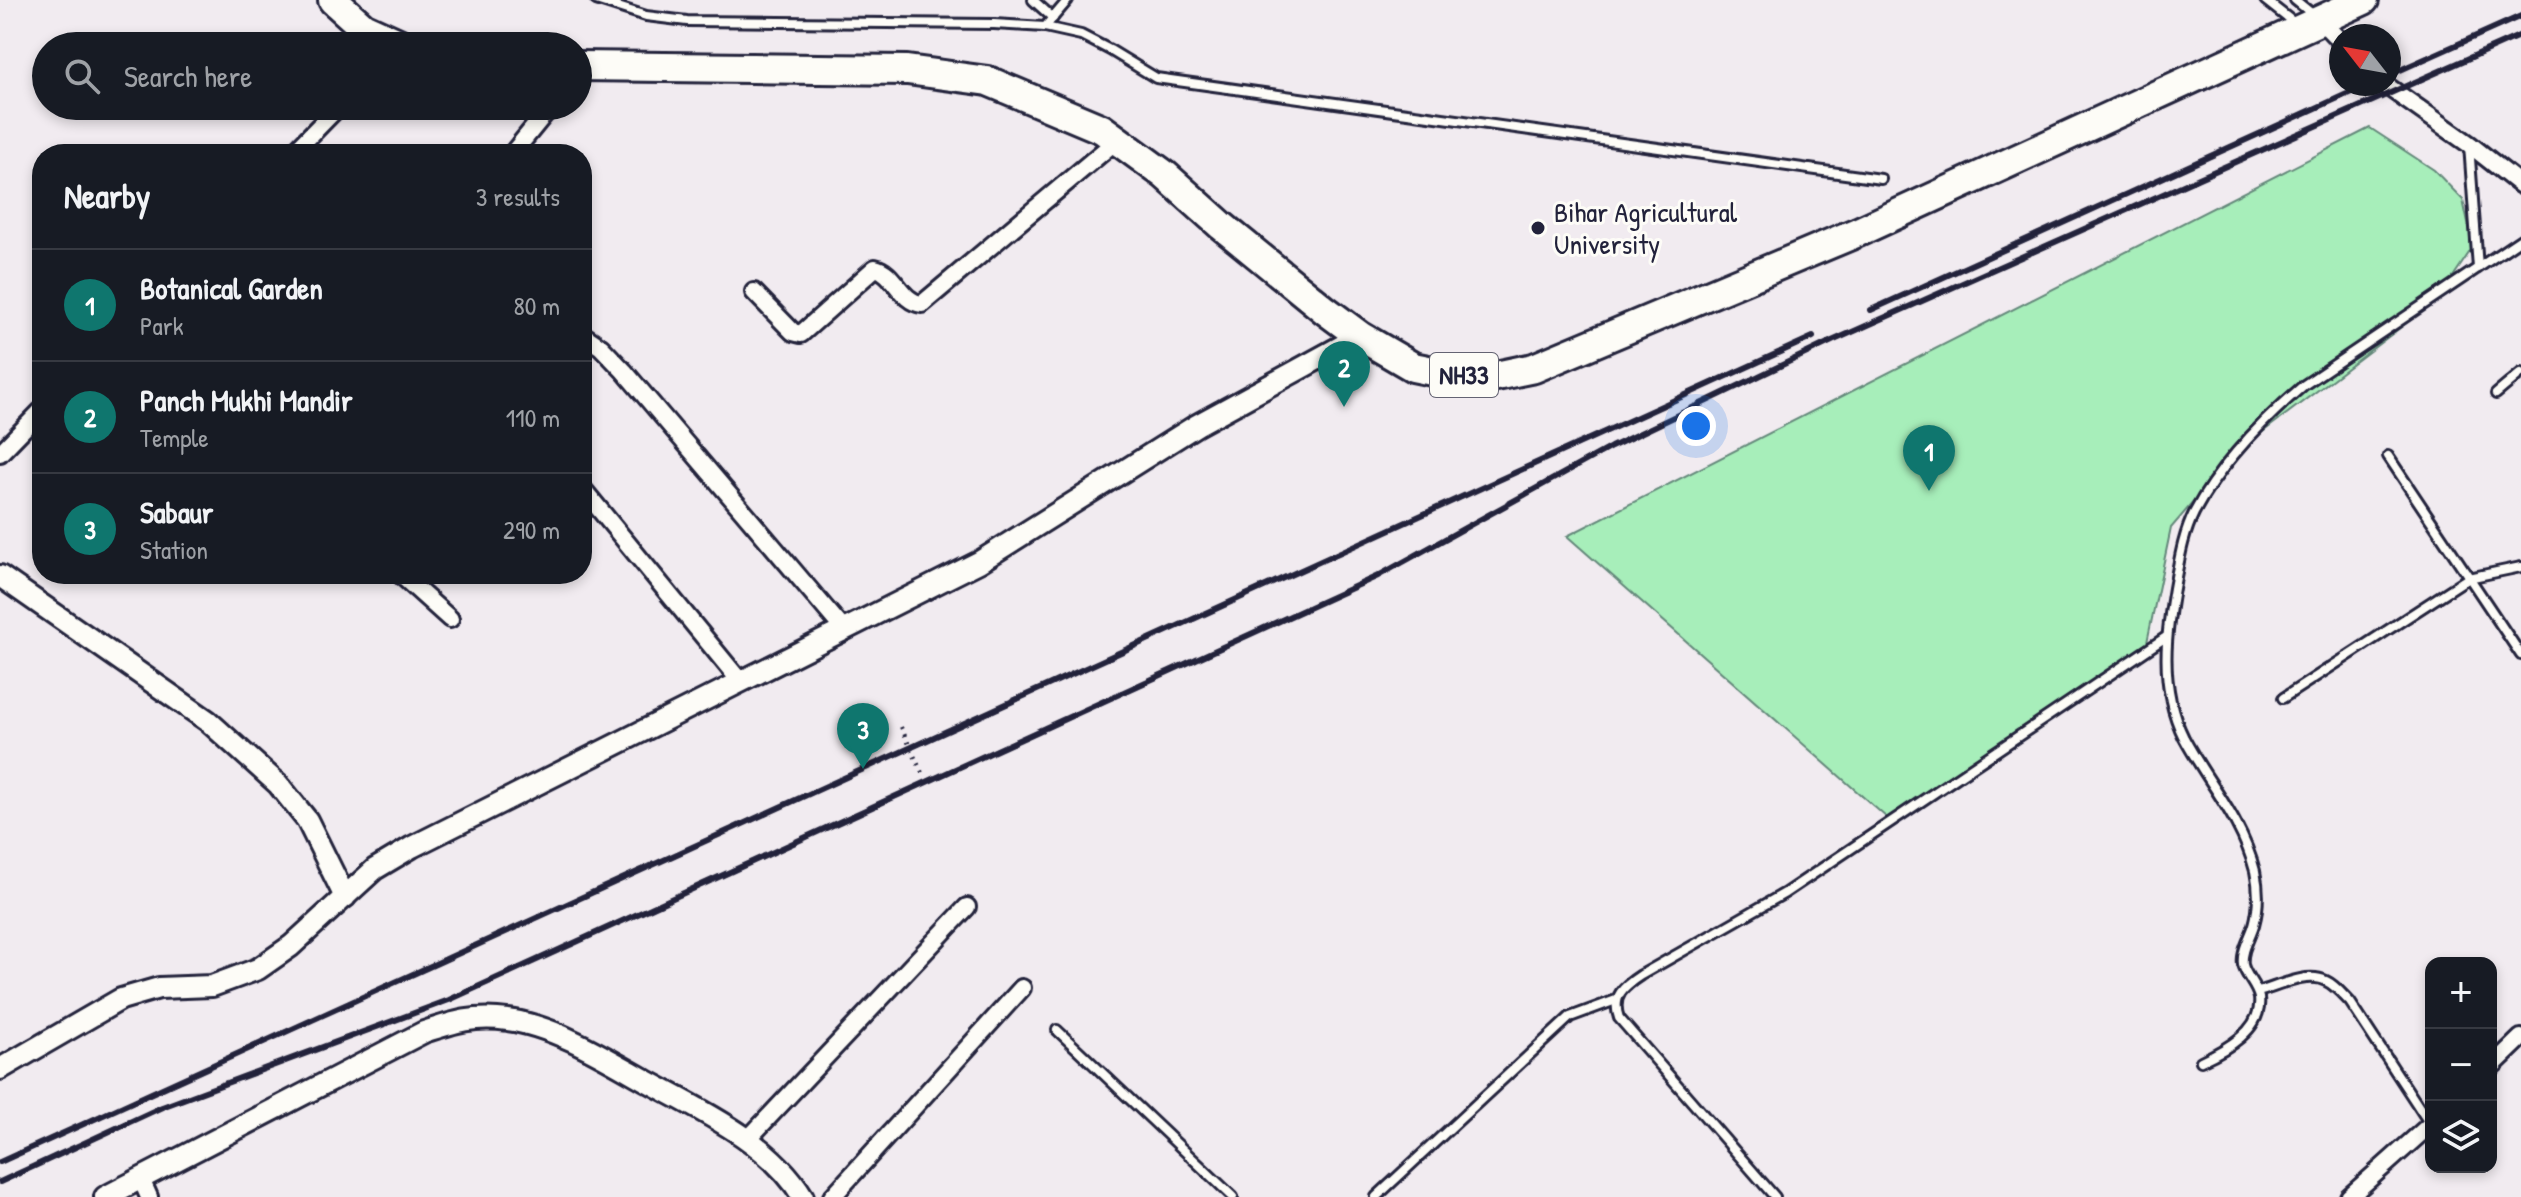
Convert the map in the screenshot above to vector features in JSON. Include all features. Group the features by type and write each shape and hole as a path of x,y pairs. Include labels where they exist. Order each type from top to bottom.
{"highway":[{"path":"333,0 363,27 374,32"},
{"name":"NH33","path":"592,68 907,70 988,81 1102,129 1165,175 1222,226 1360,336 1413,367 1452,375 1496,376 1534,368 1858,232 2364,0"}],"street":[{"path":"2311,24 2329,35"},
{"path":"2401,96 2521,185"},
{"path":"302,144 325,120"},
{"path":"520,144 540,120"},
{"path":"754,292 793,332 801,334 875,268 882,270 906,297 922,304 1117,140"},
{"path":"2497,166 2521,167"},
{"path":"0,1069 121,999 159,988 212,986 258,969 291,946 375,869 412,847 979,562 1197,425 1360,336"},
{"path":"592,341 634,382 843,629"},
{"path":"0,453 32,420"},
{"path":"592,500 740,681"},
{"path":"0,576 208,721 278,784 307,820 345,897"},
{"path":"411,584 450,619"},
{"path":"747,1140 967,907"},
{"path":"832,1197 1022,988"},
{"path":"105,1197 145,1188 424,1032 465,1019 509,1020 567,1038 701,1111 747,1140 775,1163 796,1193"},
{"path":"2497,1061 2521,1038"},
{"path":"2349,1197 2425,1129"}],"lane":[{"path":"596,0 646,16 687,21 1045,27 1081,35 1156,78 1881,179"},
{"path":"1033,0 1053,18"},
{"path":"1045,27 1068,0"},
{"path":"2265,0 2311,24"},
{"path":"2295,0 2311,24"},
{"path":"2469,144 2478,268"},
{"path":"2201,1061 2230,1047 2246,1030 2258,1010 2258,992 2243,964 2243,953 2257,911 2256,875 2238,824 2183,736 2171,701 2166,637 2183,544 2193,515 2248,438 2304,385 2521,239"},
{"path":"2496,394 2521,373"},
{"path":"2388,456 2521,655"},
{"path":"2283,698 2468,578 2521,567"},
{"path":"1775,1197 1619,1018 1616,1000 1620,992 1641,975 1785,893 2166,637"},
{"path":"2258,992 2314,978 2334,986 2350,1002 2425,1115"},
{"path":"1376,1197 1570,1017 1616,1000"},
{"path":"1057,1030 1233,1197"}],"path":[{"path":"901,727 924,777"}],"green space":[{"path":"2370,128 2434,170 2463,200 2473,247 2438,299 2235,453 2171,528 2145,652 1895,825 1567,536"}],"railway":[{"path":"2401,70 2521,16"},
{"path":"0,1182 162,1107 449,1000 1378,576 1611,447 1832,341 2521,35"},
{"path":"1871,310 2343,96"},
{"path":"0,1162 1813,337"}],"place":[{"name":"Bihar Agricultural University","path":"1538,228"},
{"name":"Panch Mukhi Mandir","path":"1344,407"},
{"name":"Botanical Garden","path":"1929,491"},
{"name":"Sabaur","path":"863,769"}]}
